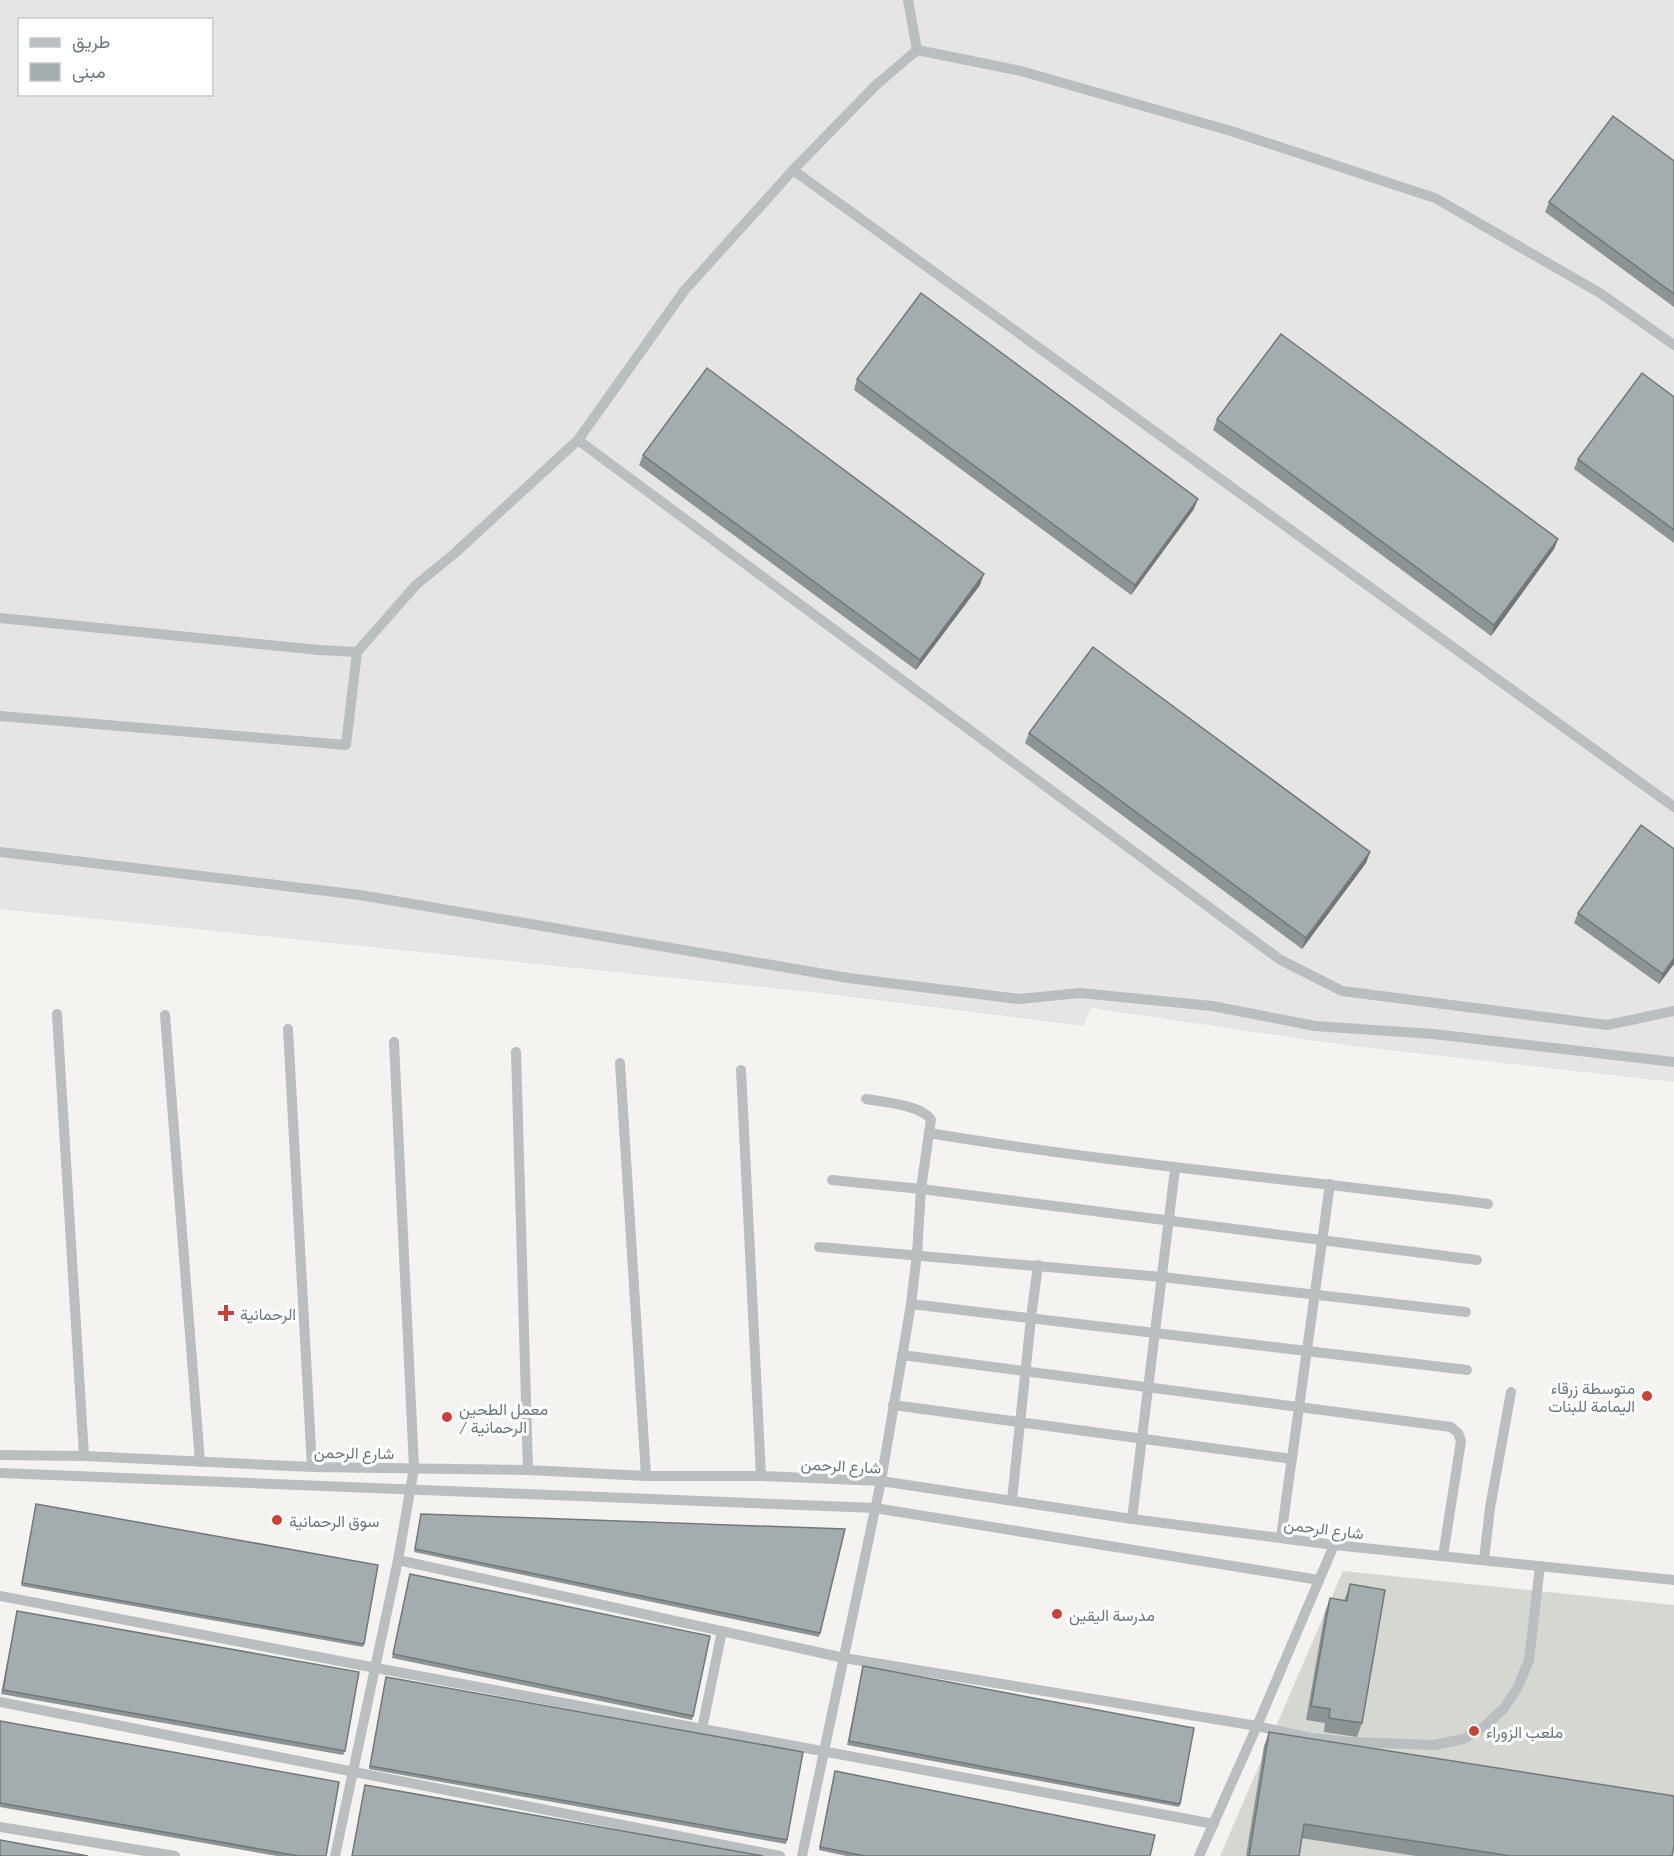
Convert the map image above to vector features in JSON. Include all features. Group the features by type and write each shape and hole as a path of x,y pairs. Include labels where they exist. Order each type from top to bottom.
{"street":[{"path":"908,0 917,50"},
{"path":"0,716 346,745 357,652 416,585 455,553 578,440 684,291 793,170 875,86 917,50"},
{"path":"917,50 1020,71 1231,131 1435,198 1600,292 1674,345"},
{"path":"793,170 1674,807"},
{"path":"578,440 1279,959 1342,991 1607,1025 1674,1011"},
{"path":"0,618 357,652"},
{"path":"0,852 360,895 848,978 1019,999 1080,993 1212,1006 1315,1026 1433,1034 1674,1062"},
{"path":"57,1014 84,1456"},
{"path":"165,1015 200,1462"},
{"path":"288,1029 312,1467"},
{"path":"335,1856 398,1560 414,1468 394,1042"},
{"path":"516,1052 528,1470"},
{"path":"620,1063 646,1476"},
{"path":"741,1070 760,1476"},
{"path":"802,1856 880,1481 911,1304 921,1189 931,1120 923,1112 914,1108 866,1099"},
{"path":"929,1133 1175,1168 1330,1184 1488,1204"},
{"path":"1132,1519 1175,1168"},
{"path":"832,1180 921,1189 1477,1260"},
{"path":"1281,1537 1330,1184"},
{"path":"819,1246 1162,1277 1466,1312"},
{"path":"1012,1500 1038,1265"},
{"path":"911,1304 1467,1370"},
{"path":"902,1355 1451,1427 1458,1433 1461,1441 1443,1556"},
{"path":"1484,1560 1490,1508 1511,1392"},
{"path":"893,1405 1292,1459"},
{"name":"شارع الرحمن","path":"0,1455 84,1456 312,1467 528,1470 646,1476 760,1476 880,1481 1132,1519 1334,1545 1674,1580"},
{"path":"0,1473 875,1508 1319,1580"},
{"path":"1199,1856 1334,1545"},
{"path":"398,1560 844,1658 1257,1726 1310,1738 1351,1742 1436,1744 1463,1739 1484,1727 1503,1709 1517,1689 1528,1660 1540,1566"},
{"path":"0,1596 1214,1824"},
{"path":"702,1729 722,1631"},
{"path":"0,1702 780,1856"},
{"path":"0,1827 175,1856"}],"shaded area":[{"path":"0,0 1674,0 1674,1082 1344,1045 1091,1008 1083,1026 820,993 0,909"},
{"name":"ملعب الزوراء","path":"1343,1571 1674,1605 1674,1856 1220,1856"}],"building":[{"path":"1613,116 1674,161 1674,294 1549,202"},
{"path":"921,293 1198,499 1135,585 857,379"},
{"path":"1281,334 1558,539 1494,625 1217,419"},
{"path":"707,368 984,574 920,660 643,455"},
{"path":"1642,373 1674,397 1674,530 1578,459"},
{"path":"1093,647 1370,852 1306,938 1029,733"},
{"path":"1641,825 1674,849 1674,958 1663,974 1578,913"},
{"path":"36,1504 378,1565 364,1644 22,1583"},
{"path":"421,1514 845,1529 820,1633 415,1549"},
{"path":"410,1574 710,1636 693,1716 393,1654"},
{"path":"1350,1584 1385,1590 1362,1723 1329,1718 1330,1709 1311,1706 1330,1598 1347,1601"},
{"path":"17,1611 359,1672 345,1751 3,1690"},
{"path":"863,1666 1194,1728 1180,1804 849,1741"},
{"path":"386,1677 803,1752 787,1840 370,1766"},
{"path":"0,1721 339,1782 326,1856 299,1856 0,1803"},
{"path":"1269,1732 1674,1796 1672,1856 1511,1856 1304,1824 1299,1856 1249,1856"},
{"path":"835,1771 1155,1835 1150,1856 865,1856 820,1847"},
{"path":"365,1785 763,1856 352,1856"},
{"path":"0,1840 88,1856 0,1856"}],"place":[{"name":"الرحمانية","path":"226,1313"},
{"name":"متوسطة زرقاء اليمامة للبنات","path":"1647,1396"},
{"name":"معمل الطحين / الرحمانية","path":"447,1417"},
{"name":"سوق الرحمانية","path":"277,1520"},
{"name":"مدرسة اليقين","path":"1057,1614"},
{"name":"ملعب الزوراء","path":"1474,1731"}]}
